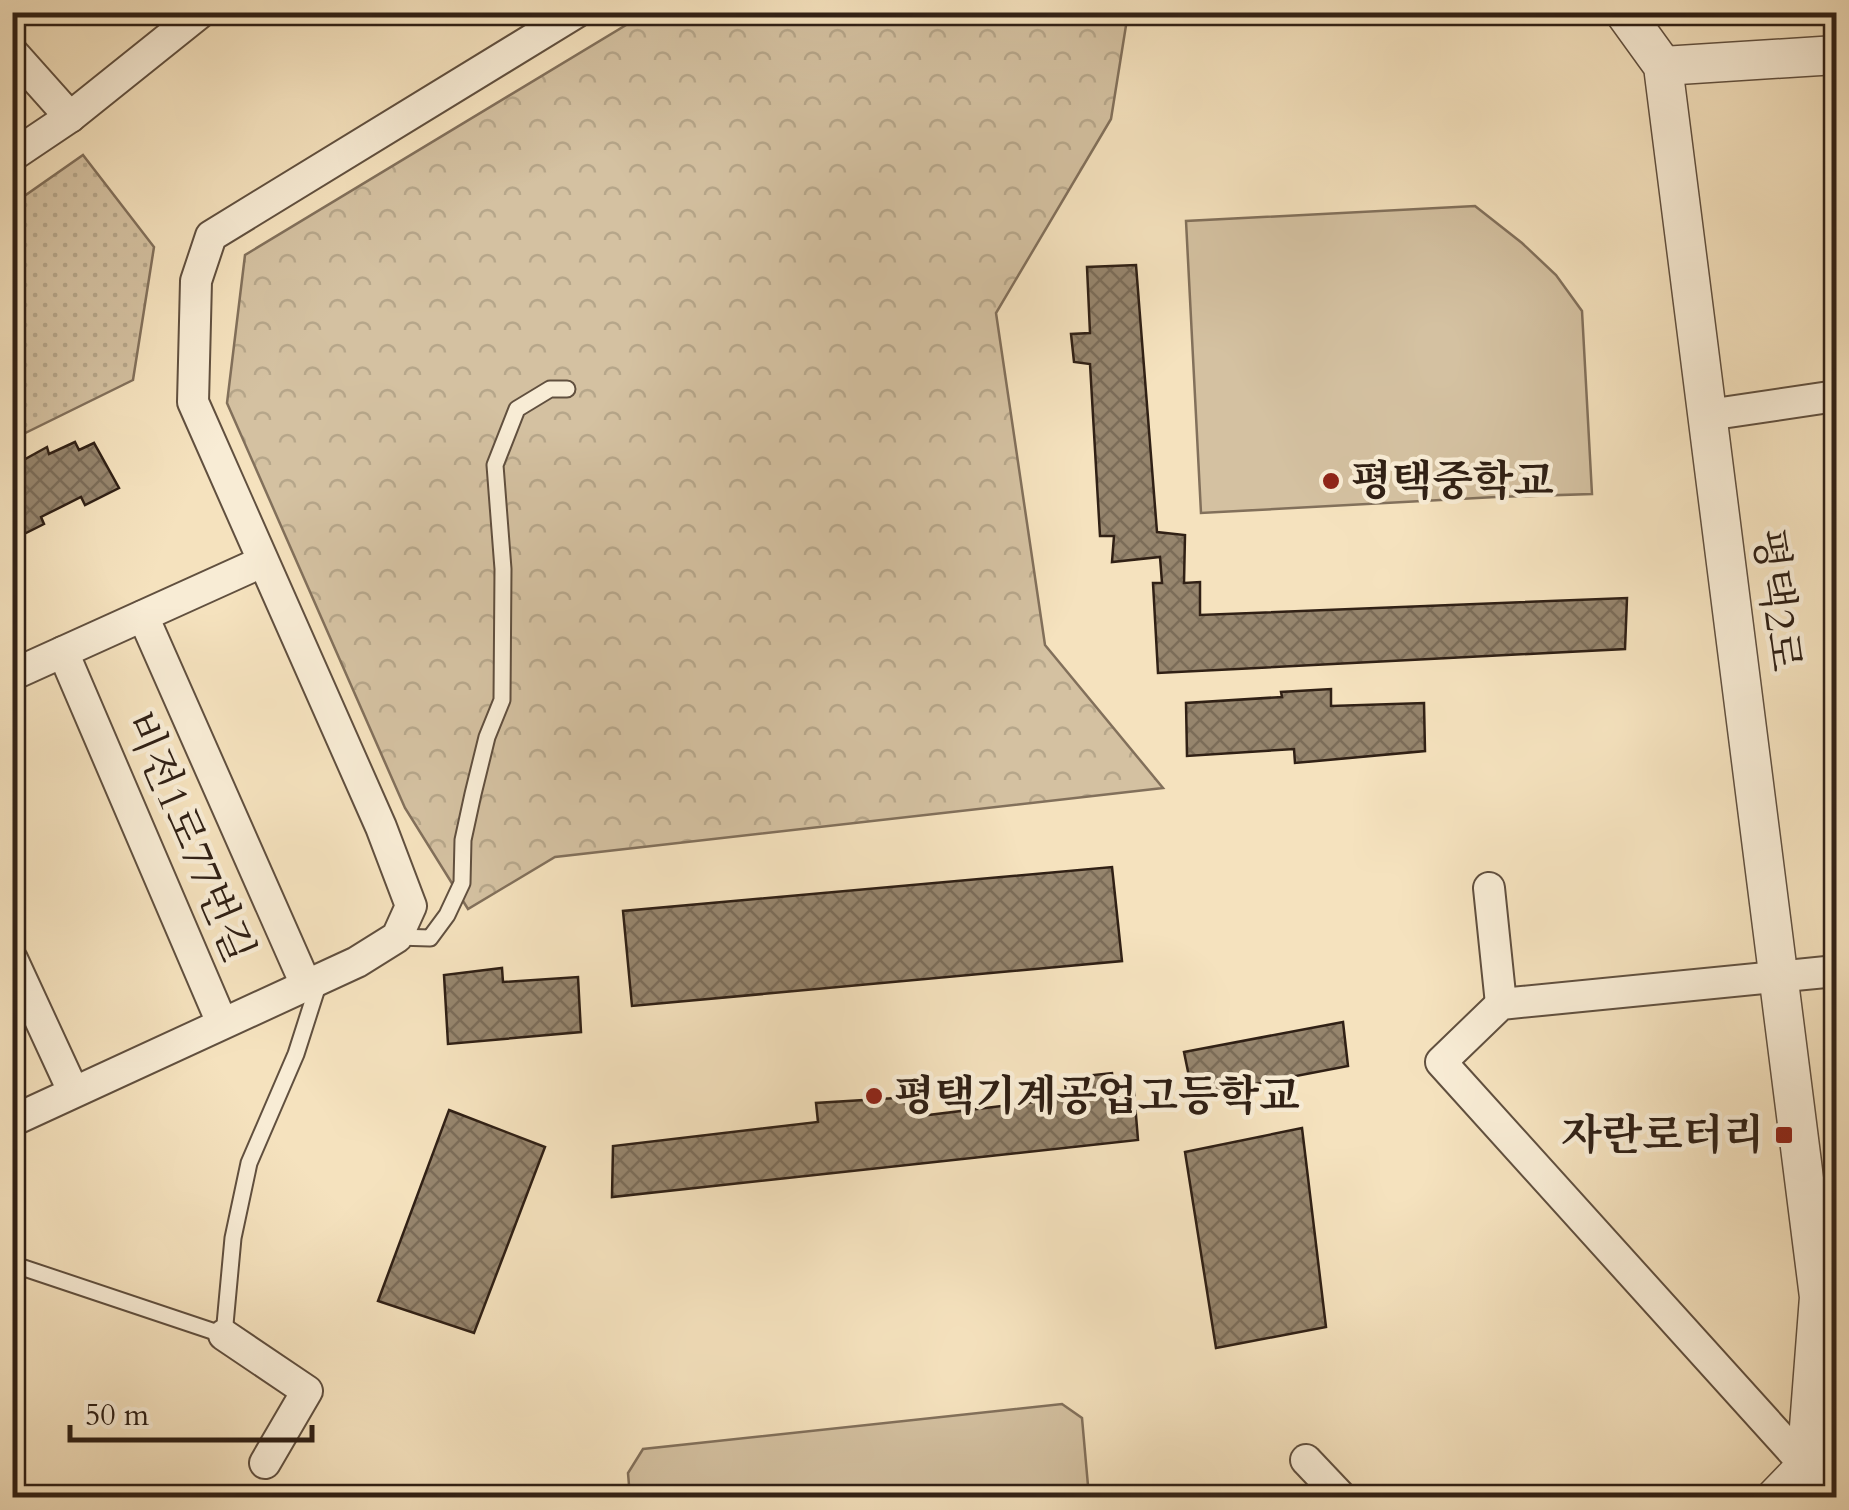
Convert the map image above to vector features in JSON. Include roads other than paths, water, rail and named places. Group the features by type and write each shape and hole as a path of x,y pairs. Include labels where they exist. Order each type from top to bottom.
{"street":[{"path":"12,156 70,117 202,12"},
{"path":"396,937 411,906 381,827 194,402 196,281 212,236 577,12"},
{"name":"평택2로","path":"1624,12 1663,66 1820,1296 1821,1470"},
{"path":"12,52 70,117"},
{"path":"1663,66 1836,54"},
{"path":"1708,415 1836,396"},
{"path":"12,675 262,562"},
{"name":"비전1로77번길","path":"143,616 313,982"},
{"name":"비전1로77번길","path":"63,652 222,1022 357,962 396,937"},
{"path":"1489,888 1501,1004"},
{"path":"12,959 73,1091"},
{"path":"1836,970 1501,1004 1441,1062 1821,1470 1836,1498"},
{"path":"12,1121 222,1022"},
{"path":"224,1335 307,1391 264,1463"},
{"path":"1775,1498 1821,1470 1836,1436"},
{"path":"1306,1460 1342,1498"}],"lane":[{"path":"396,937 430,938 447,915 462,883 463,840 473,794 487,737 502,700 503,570 495,465 516,410 550,389 567,389"},
{"path":"12,1264 224,1335 233,1238 250,1164 296,1054 313,982"}],"place":[{"name":"평택중학교","path":"1331,481"},
{"name":"평택기계공업고등학교","path":"874,1096"},
{"name":"자란로터리","path":"1784,1135"}]}
